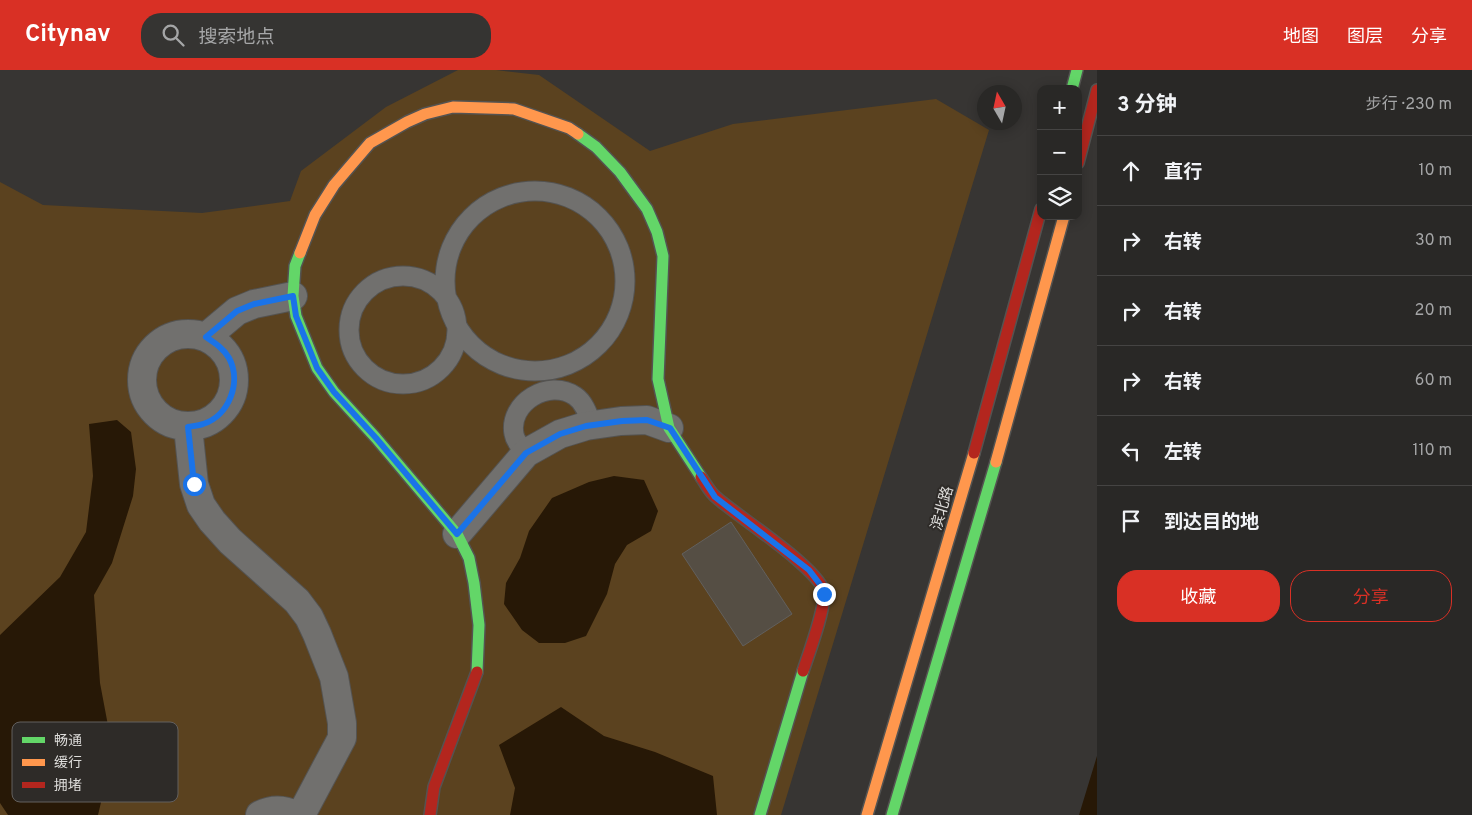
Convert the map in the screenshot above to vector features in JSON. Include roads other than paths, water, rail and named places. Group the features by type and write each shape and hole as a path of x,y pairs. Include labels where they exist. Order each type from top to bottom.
{"street":[{"path":"1073,85 1077,70"},
{"path":"1082,148 1097,90"},
{"path":"430,815 434,787 477,674 479,625 469,558 457,534 376,438 334,392 317,368 296,316 293,296 295,266 315,215 340,178 370,143 425,114 453,107 514,109 569,128 596,147 620,172 647,209 657,232 662,256 658,379 670,428 715,497 809,570 822,587 821,612 760,815"},
{"name":"滨北路","path":"867,815 958,511 1038,220"},
{"path":"892,815 984,506 1063,220"},
{"path":"206,337 237,311 254,304 293,296"},
{"path":"192,334 206,337 219,345 229,358 234,373 234,389 228,404 218,416 204,424 188,427 172,424 152,410 147,404 142,390 141,376 145,362 153,349 164,340 178,335 192,334"},
{"path":"457,534 526,453 560,434 592,425 622,421 647,420 670,428"},
{"path":"188,427 194,484 201,506 230,541 297,601 309,617 334,677 342,723 342,738 301,815"},
{"path":"260,815 272,810 295,815"}],"lane":[{"path":"528,193 558,194 583,204 596,213 607,226 621,253 626,284 623,299 612,328 604,341 593,352 579,361 544,371 516,369 500,364 488,357 466,338 445,285 447,256 459,230 478,209 491,200 504,195 528,193"},
{"path":"396,276 414,277 432,284 445,296 454,311 458,328 456,346 448,362 436,374 420,382 402,384 385,382 369,373 357,360 350,344 348,325 354,308 364,292 378,282 396,276"},
{"path":"544,371 546,391"},
{"path":"526,453 514,436 515,418 526,400 537,393 558,390 574,395 583,404 592,425"}]}
